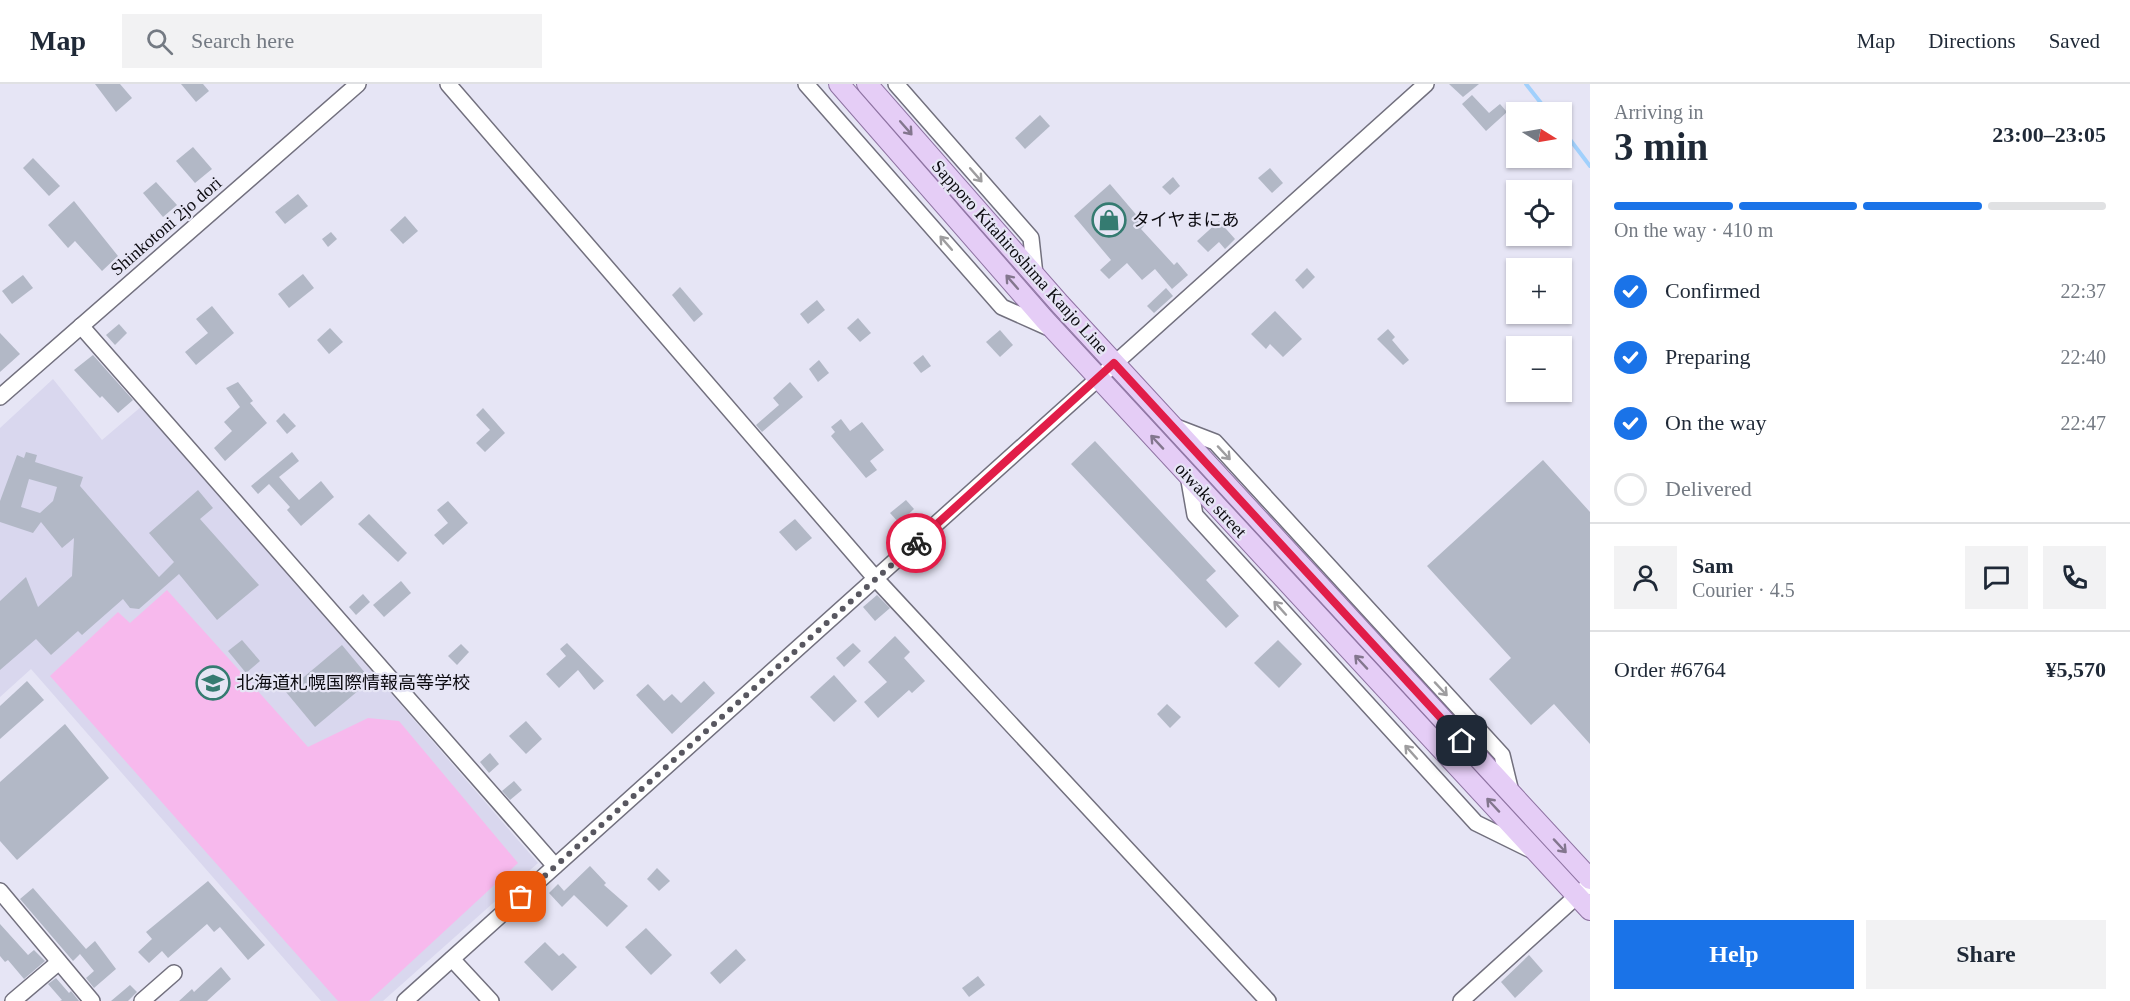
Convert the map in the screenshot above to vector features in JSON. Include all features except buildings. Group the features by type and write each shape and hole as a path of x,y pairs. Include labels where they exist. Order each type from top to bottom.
{"main road":[{"name":"oiwake street","path":"839,84 1054,330 1537,852 1586,897"},
{"name":"Sapporo Kitahiroshima Kanjo Line","path":"867,84 1114,363 1590,879"}],"street":[{"name":"Shinkotoni 2jo dori","path":"0,398 358,84"},
{"path":"448,84 876,579 1268,1001"},
{"path":"806,84 1002,307 1054,330"},
{"path":"896,84 1031,238 1035,275"},
{"path":"405,1001 1426,84"},
{"path":"81,326 555,866"},
{"path":"0,891 93,1001"},
{"path":"1461,1001 1586,897"},
{"path":"452,959 491,1001"},
{"path":"13,1001 59,962"},
{"path":"142,1001 174,974"}],"shaded area":[{"name":"北海道札幌国際情報高等学校","path":"53,379 102,440 142,406 538,863 383,1001 321,1001 31,669 0,697 0,428"},
{"path":"167,590 308,747 368,718 399,721 518,863 369,1001 338,1001 50,676 118,612 130,623"}],"waterway":[{"path":"1526,84 1540,102"},
{"path":"1572,142 1590,166"}],"way so far":[{"path":"521,897 916,543"}],"place":[{"name":"タイヤまにあ","path":"1109,220"},
{"name":"北海道札幌国際情報高等学校","path":"213,683"}],"route":[{"path":"916,543 1114,363 1462,741"}]}
